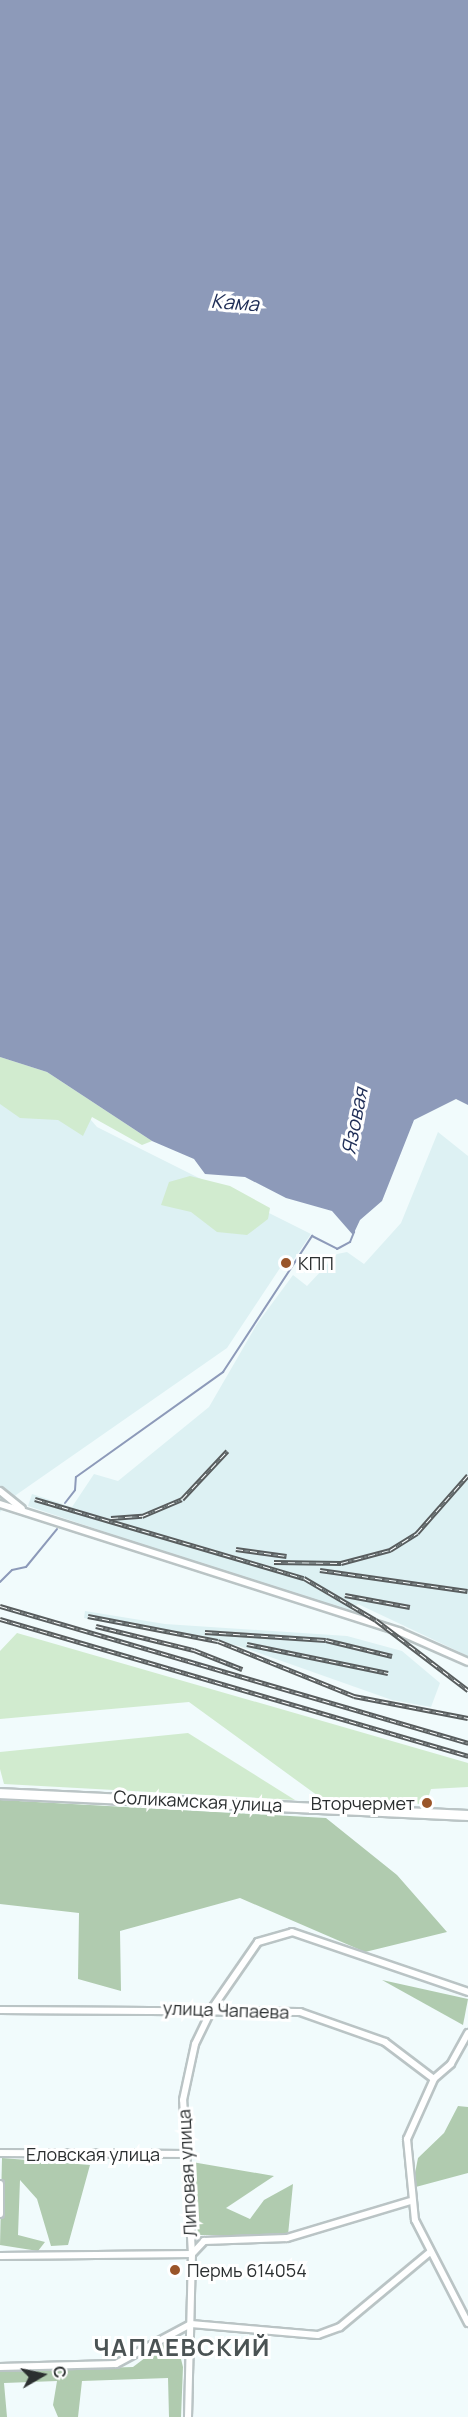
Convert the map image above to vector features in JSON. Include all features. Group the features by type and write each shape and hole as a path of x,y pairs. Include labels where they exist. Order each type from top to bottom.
{"main road":[{"name":"Соликамская улица","path":"0,1793 468,1815"}],"street":[{"path":"0,1491 25,1511"},
{"path":"0,1504 400,1632 468,1662"},
{"name":"Липовая улица","path":"188,2417 192,2254 183,2100 195,2044 213,2007 258,1942 292,1932 468,1992"},
{"name":"улица Чапаева","path":"0,2010 213,2007 300,2012 327,2019 385,2042 434,2079"},
{"path":"468,2033 452,2064 434,2079 406,2139 410,2201 430,2252 468,2323"},
{"name":"Еловская улица","path":"0,2153 186,2154"},
{"path":"0,2184 0,2214"},
{"path":"0,2256 192,2254 204,2241 287,2238 410,2201"},
{"path":"0,2367 116,2364 191,2324 318,2335 336,2330 430,2252"}],"shaded area":[{"path":"0,1080 85,1113 97,1127 311,1234 286,1271 280,1268 227,1348 16,1495 0,1512"},
{"path":"438,1132 468,1156 468,1656 358,1604 348,1614 28,1506 32,1494 72,1507 94,1474 118,1481 209,1407 257,1324 293,1275 307,1286 337,1254 347,1252 364,1264 401,1223"},
{"path":"85,1611 165,1624 347,1636 402,1651 440,1683 431,1707 392,1700 239,1646 84,1618"}],"green space":[{"path":"0,1057 47,1072 152,1141 142,1145 92,1117 83,1136 58,1120 20,1118 0,1104"},
{"path":"190,1176 230,1186 270,1208 268,1219 247,1235 217,1232 191,1212 161,1205 169,1182"},
{"path":"17,1633 468,1763 468,1787 431,1789 426,1804 325,1801 189,1702 0,1719 0,1651"},
{"path":"188,1733 295,1800 4,1784 0,1769 0,1752"},
{"path":"0,1800 326,1818 397,1875 447,1932 365,1952 240,1898 120,1931 121,1991 78,1979 79,1913 0,1904"},
{"path":"382,1980 468,1999 463,2025"},
{"path":"458,2106 468,2107 468,2173 412,2188 418,2158 444,2133"},
{"path":"2,2158 90,2165 68,2245 51,2246 37,2199 20,2180 18,2235 45,2242 38,2251 0,2245"},
{"path":"192,2162 274,2176 226,2208 250,2219 264,2200 293,2184 288,2235 198,2235"},
{"path":"175,2335 183,2367 181,2417 169,2417 168,2378 82,2381 78,2417 58,2417 53,2405 57,2381 4,2383 7,2417 0,2417 0,2371 133,2367"}],"water":[{"name":"Кама","path":"0,0 468,0 468,1105 456,1099 414,1120 382,1201 360,1220 353,1235 332,1211 286,1198 245,1177 205,1174 194,1159 152,1141 47,1072 0,1057"}],"waterway":[{"name":"Язовая","path":"65,1503 75,1490 76,1477 223,1372 312,1236 337,1249 350,1242 354,1232"},
{"name":"Язовая","path":"0,1582 12,1570 26,1567 57,1529"}],"railway":[{"path":"111,1518 142,1516 182,1499 227,1451"},
{"path":"274,1562 341,1563 390,1550 417,1533 468,1475"},
{"path":"35,1499 304,1578 376,1620 468,1690"},
{"path":"236,1549 287,1556"},
{"path":"320,1570 468,1591"},
{"path":"345,1595 410,1607"},
{"path":"0,1606 468,1743"},
{"path":"88,1616 218,1641 354,1696 468,1718"},
{"path":"0,1619 468,1756"},
{"path":"96,1626 194,1650 242,1669"},
{"path":"205,1632 326,1640 392,1656"},
{"path":"247,1644 388,1673"}],"place":[{"name":"КПП","path":"286,1263"},
{"name":"Вторчермет","path":"427,1803"},
{"name":"Пермь 614054","path":"175,2270"}],"district":[{"name":"ЧАПАЕВСКИЙ","path":"182,2347"}]}
